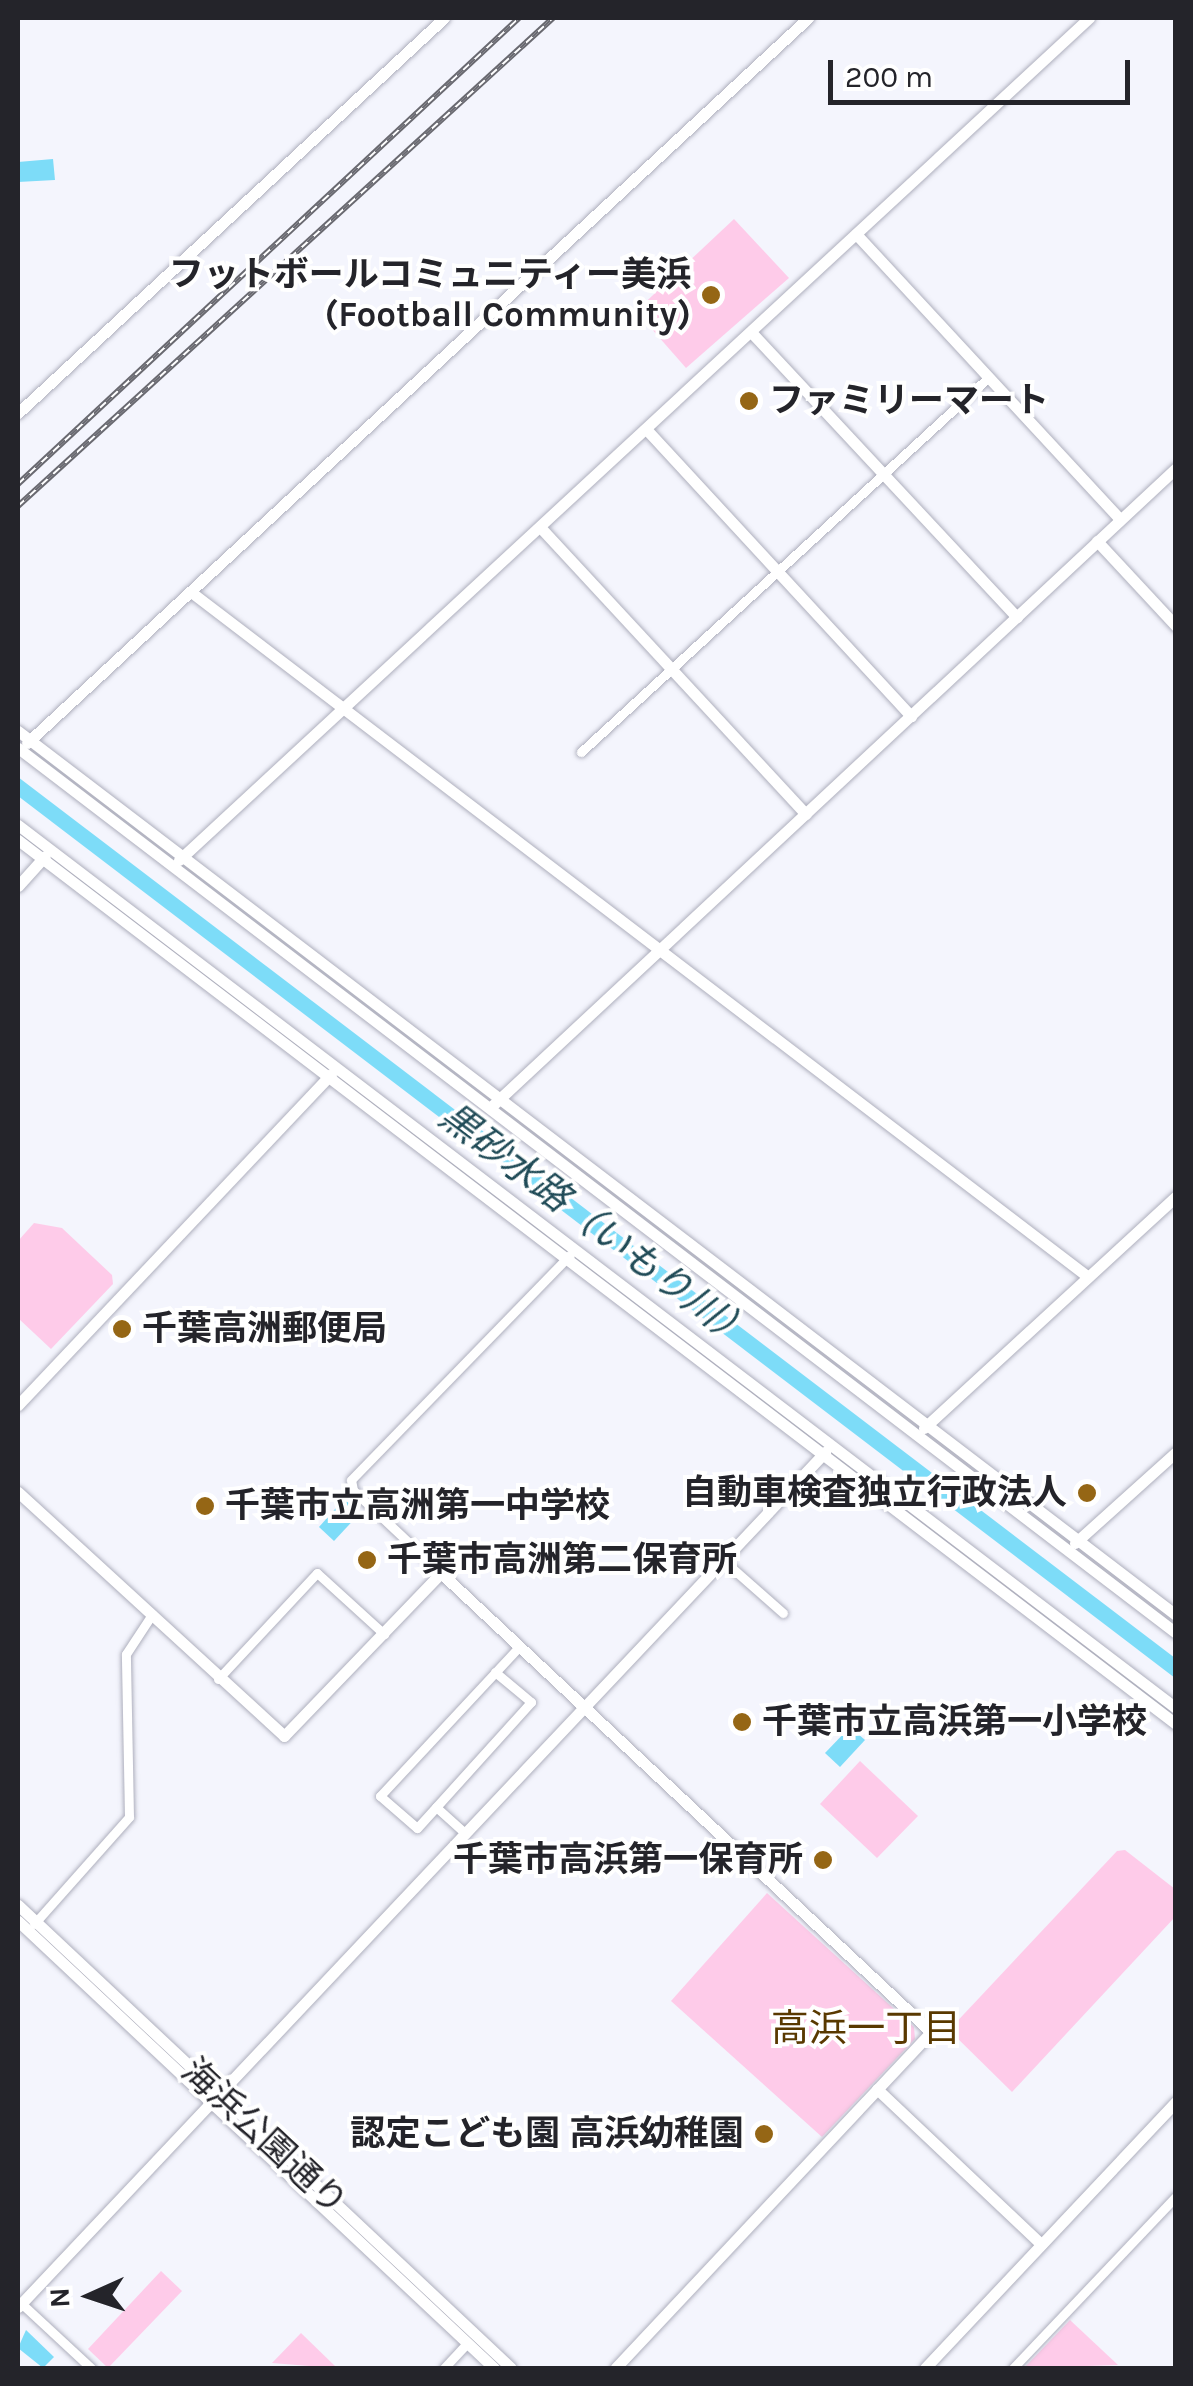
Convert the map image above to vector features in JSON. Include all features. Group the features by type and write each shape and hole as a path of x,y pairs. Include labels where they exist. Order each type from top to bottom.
{"street":[{"path":"18,413 444,18"},
{"path":"22,746 808,18"},
{"path":"172,866 1089,18"},
{"path":"856,234 1120,519"},
{"path":"750,332 1016,617"},
{"path":"581,752 674,671 989,377"},
{"path":"646,429 911,716"},
{"path":"494,1104 1176,468"},
{"path":"540,527 806,814"},
{"path":"1097,541 1176,626"},
{"path":"191,592 1086,1276"},
{"path":"18,731 22,746 172,866 494,1104 922,1430 1176,1615"},
{"path":"22,746 182,857 494,1104"},
{"path":"18,825 46,855"},
{"path":"18,840 46,855 571,1254 1176,1724"},
{"path":"18,886 46,855"},
{"path":"18,1404 332,1072"},
{"path":"922,1430 1176,1196"},
{"path":"571,1254 351,1480 353,1490 931,2032 615,2368"},
{"path":"922,1430 1066,1550 1176,1634"},
{"path":"91,2368 19,2305 827,1450"},
{"path":"827,1450 1176,1708"},
{"path":"1066,1550 1176,1452"},
{"path":"18,1492 276,1733 288,1736 441,1573"},
{"path":"724,1560 783,1613"},
{"path":"218,1679 317,1573 384,1634"},
{"path":"32,1926 129,1818 126,1654 151,1616"},
{"path":"495,1672 531,1702 417,1828 380,1796 519,1646"},
{"path":"436,1807 466,1834"},
{"name":"海浜公園通り","path":"18,1905 32,1926 494,2368"},
{"name":"海浜公園通り","path":"18,1921 32,1926"},
{"path":"877,2090 1041,2244"},
{"name":"海浜公園通り","path":"215,2100 511,2368"},
{"path":"925,2368 1176,2102"},
{"path":"1014,2368 1176,2196"},
{"path":"444,2368 468,2343"}],"shaded area":[{"name":"フットボールコミュニティー美浜 (Football Community)","path":"734,219 789,278 686,368 636,311"},
{"path":"34,1223 62,1228 112,1275 113,1284 51,1349 18,1318 18,1241"},
{"path":"860,1761 918,1816 877,1858 820,1804"},
{"path":"1125,1850 1175,1889 1175,1917 1012,2092 949,2030 1117,1851"},
{"path":"767,1893 914,2027 915,2039 822,2137 671,2001"},
{"path":"161,2271 182,2291 108,2368 88,2349"},
{"path":"1070,2320 1118,2365 1024,2368"},
{"path":"301,2333 336,2367 272,2363"}],"water":[{"path":"53,159 55,180 18,182 18,162"},
{"name":"黒砂水路（いもり川）","path":"18,777 1175,1658 1175,1678 18,796"},
{"path":"344,1499 360,1513 334,1541 319,1527"},
{"path":"850,1727 865,1740 840,1767 825,1753"},
{"path":"26,2330 54,2357 43,2368 18,2348"}],"railway":[{"path":"18,484 519,18"},
{"path":"18,506 553,18"}],"place":[{"name":"フットボールコミュニティー美浜 (Football Community)","path":"711,295"},
{"name":"ファミリーマート","path":"749,401"},
{"name":"千葉高洲郵便局","path":"122,1329"},
{"name":"自動車検査独立行政法人","path":"1087,1493"},
{"name":"千葉市立高洲第一中学校","path":"205,1506"},
{"name":"千葉市高洲第二保育所","path":"367,1560"},
{"name":"千葉市立高浜第一小学校","path":"742,1722"},
{"name":"千葉市高浜第一保育所","path":"823,1860"},
{"name":"認定こども園 高浜幼稚園","path":"764,2134"}],"district":[{"name":"高浜一丁目","path":"866,2029"}]}
